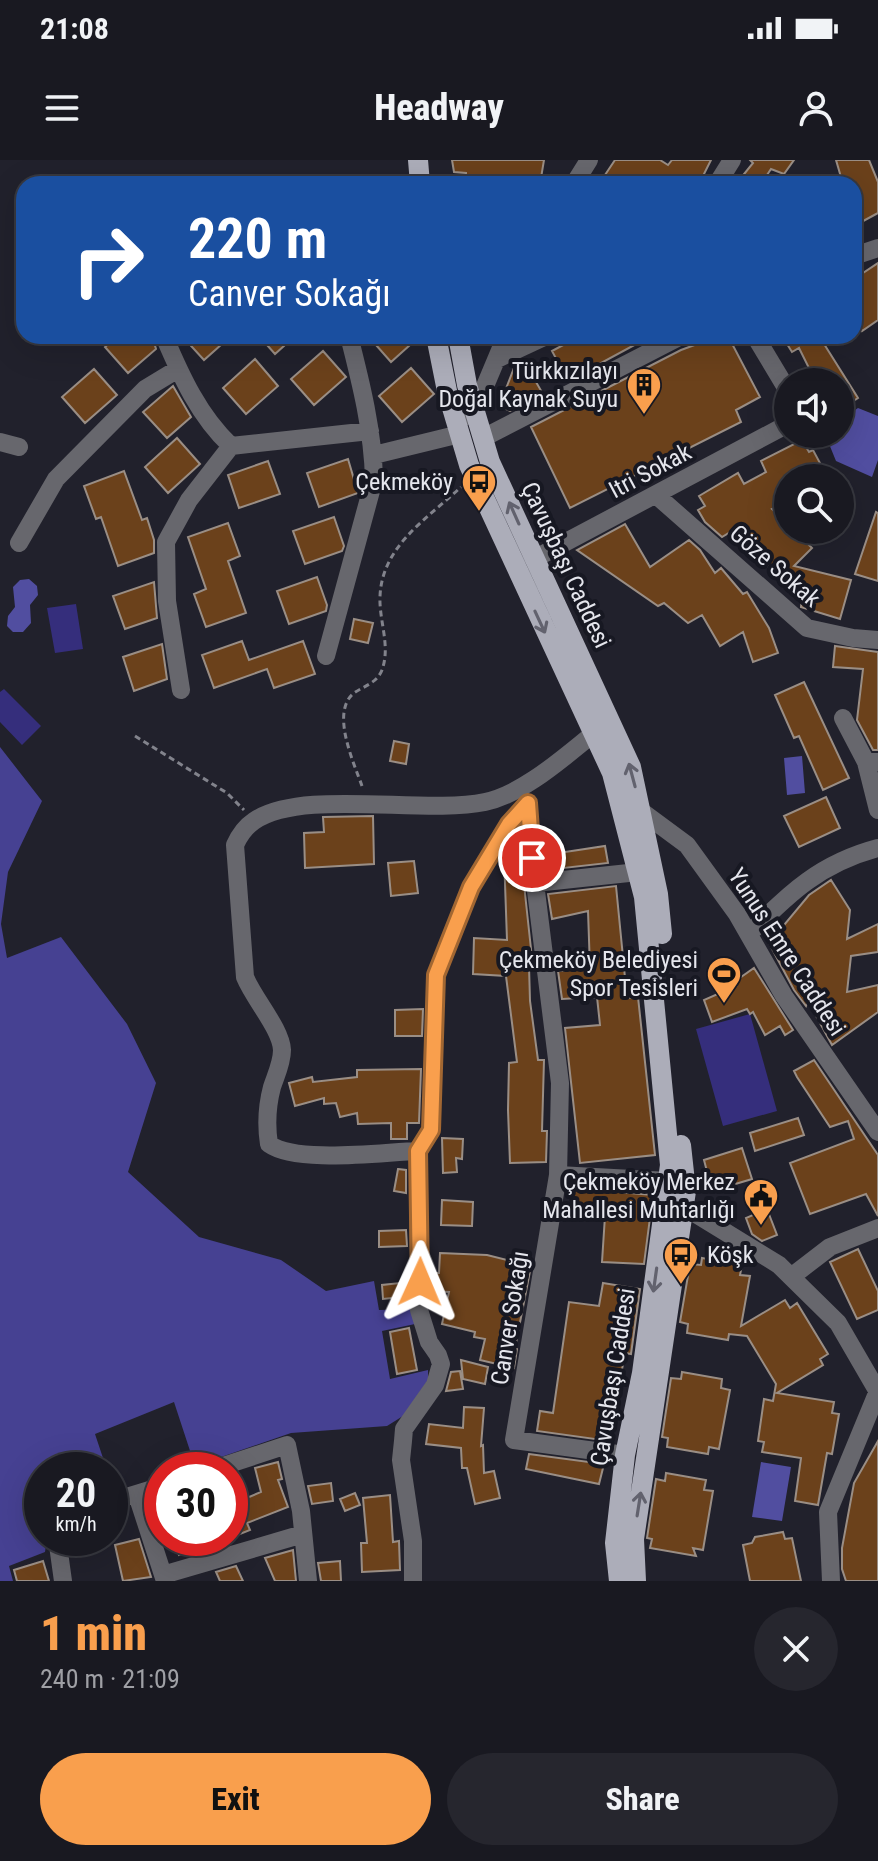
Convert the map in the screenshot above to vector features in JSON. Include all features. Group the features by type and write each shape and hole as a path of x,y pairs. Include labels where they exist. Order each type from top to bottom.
{"main road":[{"name":"Çavuşbaşı Caddesi","path":"438,344 458,428 474,478 632,812 658,894 686,1191 634,1539 636,1581"},
{"name":"Çavuşbaşı Caddesi","path":"460,344 490,462 631,767 632,812 649,943 670,1165 642,1373 625,1455 615,1543 619,1581"}],"street":[{"path":"167,344 211,427 231,446"},
{"path":"326,656 374,480 370,431 351,344"},
{"path":"374,455 458,428 475,410 503,344"},
{"path":"497,359 529,344"},
{"path":"483,438 665,344"},
{"path":"760,344 774,368"},
{"path":"19,543 56,479 145,389 178,369"},
{"path":"181,690 167,601 166,542 189,500 231,446 370,431"},
{"name":"Itri Sokak","path":"534,559 774,432"},
{"path":"0,442 19,447"},
{"name":"Göze Sokak","path":"656,495 807,628 878,640"},
{"path":"843,718 872,762 878,810"},
{"path":"418,1151 310,1155 285,1153 269,1144 266,1126 271,1090 282,1050 280,1038 245,977 235,845 254,821 276,812 309,806 368,804 428,807 483,802 506,796 593,734"},
{"path":"413,1581 413,1541 401,1460 404,1429 435,1385 441,1364 429,1342 419,1310 418,1151 431,1130 436,975 471,887 509,824 528,803 541,773"},
{"name":"Canver Sokağı","path":"528,803 560,1083 558,1175 514,1440 625,1455"},
{"name":"Yunus Emre Caddesi","path":"632,812 687,845 749,934 784,996 878,1132"},
{"path":"749,934 791,892 827,867 878,848"},
{"path":"535,883 638,872"},
{"path":"558,1175 669,1181"},
{"name":"Çavuşbaşı Caddesi","path":"669,1181 683,1206"},
{"path":"683,1206 779,1265 838,1323 878,1391 828,1512 831,1581"},
{"path":"791,1277 830,1247 878,1228"},
{"path":"248,1458 287,1445 301,1511 308,1581"},
{"path":"128,1497 144,1492"},
{"path":"137,1495 164,1578 303,1534"},
{"path":"60,1556 63,1581"}],"path":[{"path":"368,804 344,733 344,709 349,697 376,680 382,670 386,649 380,600 387,563 397,546 474,478"},
{"path":"135,736 227,793 254,821"}],"shaded area":[{"path":"858,408 878,416 878,460 872,477 854,469 854,464 836,461 831,448 854,448 854,411"},
{"path":"29,579 37,586 38,595 30,605 31,623 23,632 13,632 7,626 8,616 15,607 13,587 20,580"},
{"path":"76,604 83,649 55,653 47,608"},
{"path":"4,689 41,726 22,745 0,722 0,692"},
{"path":"0,747 42,801 8,872 1,924 7,958 61,937 127,1024 156,1083 128,1172 199,1237 281,1260 326,1291 374,1281 379,1310 411,1309 415,1324 382,1331 390,1379 428,1370 428,1380 403,1416 387,1426 291,1433 236,1452 190,1452 174,1402 95,1434 101,1452 24,1452 24,1556 35,1556 9,1566 13,1581 0,1581"},
{"path":"802,756 805,793 787,795 784,758"},
{"path":"750,1014 777,1111 723,1126 696,1029"},
{"path":"761,1462 791,1467 782,1521 752,1517"}],"building":[{"path":"452,160 544,160 541,176 466,176 466,173 454,172"},
{"path":"615,160 660,160 668,165 672,160 711,160 703,176 604,176"},
{"path":"750,160 794,160 784,174 771,169 766,176 742,176 753,163"},
{"path":"836,160 869,160 878,182 878,213 862,222 862,176 841,176"},
{"path":"878,263 878,320 862,331 862,274"},
{"path":"109,344 154,344 156,349 128,373 105,347"},
{"path":"189,344 222,344 204,360"},
{"path":"266,344 286,344 275,354"},
{"path":"375,344 411,344 391,362"},
{"path":"565,344 636,344 568,381 552,351"},
{"name":"Türkkızılayı Doğal Kaynak Suyu","path":"697,344 732,344 760,397 736,410 741,422 570,508 531,427"},
{"path":"787,344 824,344 839,368 809,368 799,348 792,352"},
{"path":"323,351 346,377 314,405 291,379"},
{"path":"255,359 278,386 246,414 223,388"},
{"path":"525,363 543,394 510,411 504,408 502,399 514,368"},
{"path":"411,368 434,394 402,422 379,396"},
{"path":"94,369 117,395 85,423 62,397"},
{"path":"173,386 191,417 167,438 143,412"},
{"path":"177,438 200,464 168,493 145,467"},
{"path":"786,448 807,448 809,452 813,450 820,464 774,464 774,544 808,544 812,548 794,566 851,580 840,619 801,607 802,598 795,596 799,581 785,567 777,575 732,531 722,537 705,522 698,510 705,506 699,496 738,473 744,484 766,472 761,461"},
{"path":"348,459 358,493 319,507 307,473"},
{"path":"268,461 280,494 239,508 228,475"},
{"path":"124,471 142,520 147,518 154,540 154,553 118,566 101,517 96,519 84,486"},
{"path":"878,513 878,581 855,574"},
{"path":"334,517 344,546 342,551 305,564 293,531"},
{"path":"228,523 240,556 228,561 246,613 206,627 194,594 206,589 188,537"},
{"path":"625,524 650,567 689,540 700,550 715,573 721,568 743,594 747,592 769,628 778,653 753,662 743,632 720,646 702,615 688,623 664,603 658,606 577,550"},
{"path":"317,577 327,605 326,611 289,624 277,591"},
{"path":"154,582 157,618 125,629 113,596"},
{"path":"354,619 373,623 368,643 350,639"},
{"path":"242,641 249,660 303,641 315,674 274,688 267,669 214,688 202,655"},
{"path":"162,644 167,679 134,691 123,657"},
{"path":"835,646 878,652 878,750 873,750 857,720 863,669 833,667"},
{"path":"804,682 849,778 823,790 799,736 794,738 775,695"},
{"path":"394,741 409,744 406,764 390,761"},
{"path":"826,797 840,828 799,847 784,816"},
{"path":"373,816 374,864 305,868 304,833 324,832 323,817"},
{"path":"514,838 519,838 531,949 530,1001 538,1060 544,1060 542,1131 547,1131 546,1162 510,1163 509,1063 517,1062 506,976 473,974 474,938 507,940 504,855"},
{"path":"605,846 608,863 546,870 545,855"},
{"path":"414,861 418,893 391,896 388,863"},
{"path":"831,880 850,910 847,939 878,924 878,952 851,956 847,992 878,985 878,1012 832,1045 808,1001 806,1006 794,990 769,943 809,895"},
{"path":"616,886 627,998 638,997 655,1155 580,1163 565,1028 600,1025 597,997 562,999 558,971 590,968 588,911 552,919 548,894"},
{"path":"754,968 793,1030 785,1035 780,1026 765,1035 753,1012 750,1014 747,1009 712,1022 704,1000 736,986 734,982"},
{"path":"423,1009 422,1036 395,1036 395,1010"},
{"path":"814,1060 878,1155 878,1216 866,1194 810,1214 790,1163 854,1139 848,1121 830,1127 797,1077 794,1071"},
{"path":"421,1069 419,1123 407,1123 407,1139 391,1139 391,1123 358,1124 357,1113 340,1117 336,1103 324,1104 324,1098 295,1106 289,1083 312,1077 313,1082 357,1077 357,1070"},
{"path":"798,1118 804,1135 755,1151 750,1133"},
{"path":"442,1138 463,1139 462,1159 456,1158 457,1172 443,1173"},
{"path":"742,1148 752,1179 712,1191 704,1160"},
{"path":"398,1169 406,1170 406,1193 394,1191"},
{"path":"572,1188 653,1195 644,1264 602,1262 605,1216 570,1212"},
{"path":"442,1200 473,1202 472,1226 441,1225"},
{"name":"Çekmeköy Merkez Mahallesi Muhtarlığı","path":"767,1209 777,1235 762,1241 752,1234 746,1218"},
{"path":"406,1230 407,1246 379,1247 379,1231"},
{"path":"858,1249 878,1291 878,1310 857,1319 830,1262"},
{"path":"440,1253 487,1255 531,1266 514,1368 480,1360 485,1339 474,1337 475,1332 442,1324 449,1292 431,1291 431,1273 439,1273"},
{"path":"702,1258 742,1265 740,1275 750,1276 741,1326 785,1300 790,1308 797,1303 828,1354 820,1359 823,1365 777,1393 834,1402 832,1413 839,1414 832,1454 827,1453 818,1505 795,1501 801,1458 762,1452 764,1442 758,1441 764,1399 773,1401 776,1384 747,1336 729,1334 728,1340 687,1333 688,1324 680,1322 690,1264 701,1265"},
{"path":"400,1283 401,1297 383,1299 382,1285"},
{"path":"603,1283 640,1289 631,1354 625,1353 609,1441 537,1431 540,1411 553,1413 569,1302 599,1306"},
{"path":"409,1328 417,1370 397,1374 390,1332"},
{"path":"461,1360 488,1367 485,1384 463,1379"},
{"path":"460,1371 463,1389 446,1391 451,1372"},
{"path":"682,1372 722,1379 721,1388 730,1390 719,1449 709,1447 708,1454 667,1447 668,1438 662,1437 671,1378 681,1379"},
{"path":"464,1407 484,1408 481,1446 484,1473 494,1471 500,1498 475,1504 467,1468 462,1468 461,1448 426,1444 429,1424 463,1428"},
{"path":"878,1441 878,1581 846,1581 842,1569 842,1548 854,1483"},
{"path":"529,1454 604,1464 599,1484 526,1469"},
{"path":"278,1462 282,1479 278,1480 288,1507 248,1523 248,1497 261,1492 255,1468"},
{"path":"666,1473 706,1480 704,1490 713,1491 703,1550 693,1548 696,1556 650,1548 652,1539 647,1538 656,1479 665,1481"},
{"path":"331,1483 333,1501 312,1504 308,1486"},
{"path":"355,1493 360,1505 345,1511 340,1499"},
{"path":"390,1495 393,1542 399,1541 400,1570 362,1572 361,1543 367,1543 363,1498"},
{"path":"783,1532 785,1539 792,1538 801,1581 750,1581 743,1545 752,1543 755,1537"},
{"path":"139,1539 151,1577 123,1581 117,1556 128,1556 128,1542"},
{"path":"293,1550 296,1581 275,1581 265,1558"},
{"path":"43,1561 49,1581 17,1581 14,1570"},
{"path":"340,1561 341,1581 321,1581 318,1563"},
{"path":"236,1566 243,1581 220,1581 216,1572"}],"place":[{"name":"Türkkızılayı Doğal Kaynak Suyu","path":"644,416"},
{"name":"Çekmeköy","path":"479,513"},
{"name":"Çekmeköy Belediyesi Spor Tesisleri","path":"724,1005"},
{"name":"Çekmeköy Merkez Mahallesi Muhtarlığı","path":"761,1227"},
{"name":"Köşk","path":"681,1286"}],"route":[{"path":"420,1282 418,1151 431,1130 436,975 471,887 509,824 528,803 532,858"}]}
